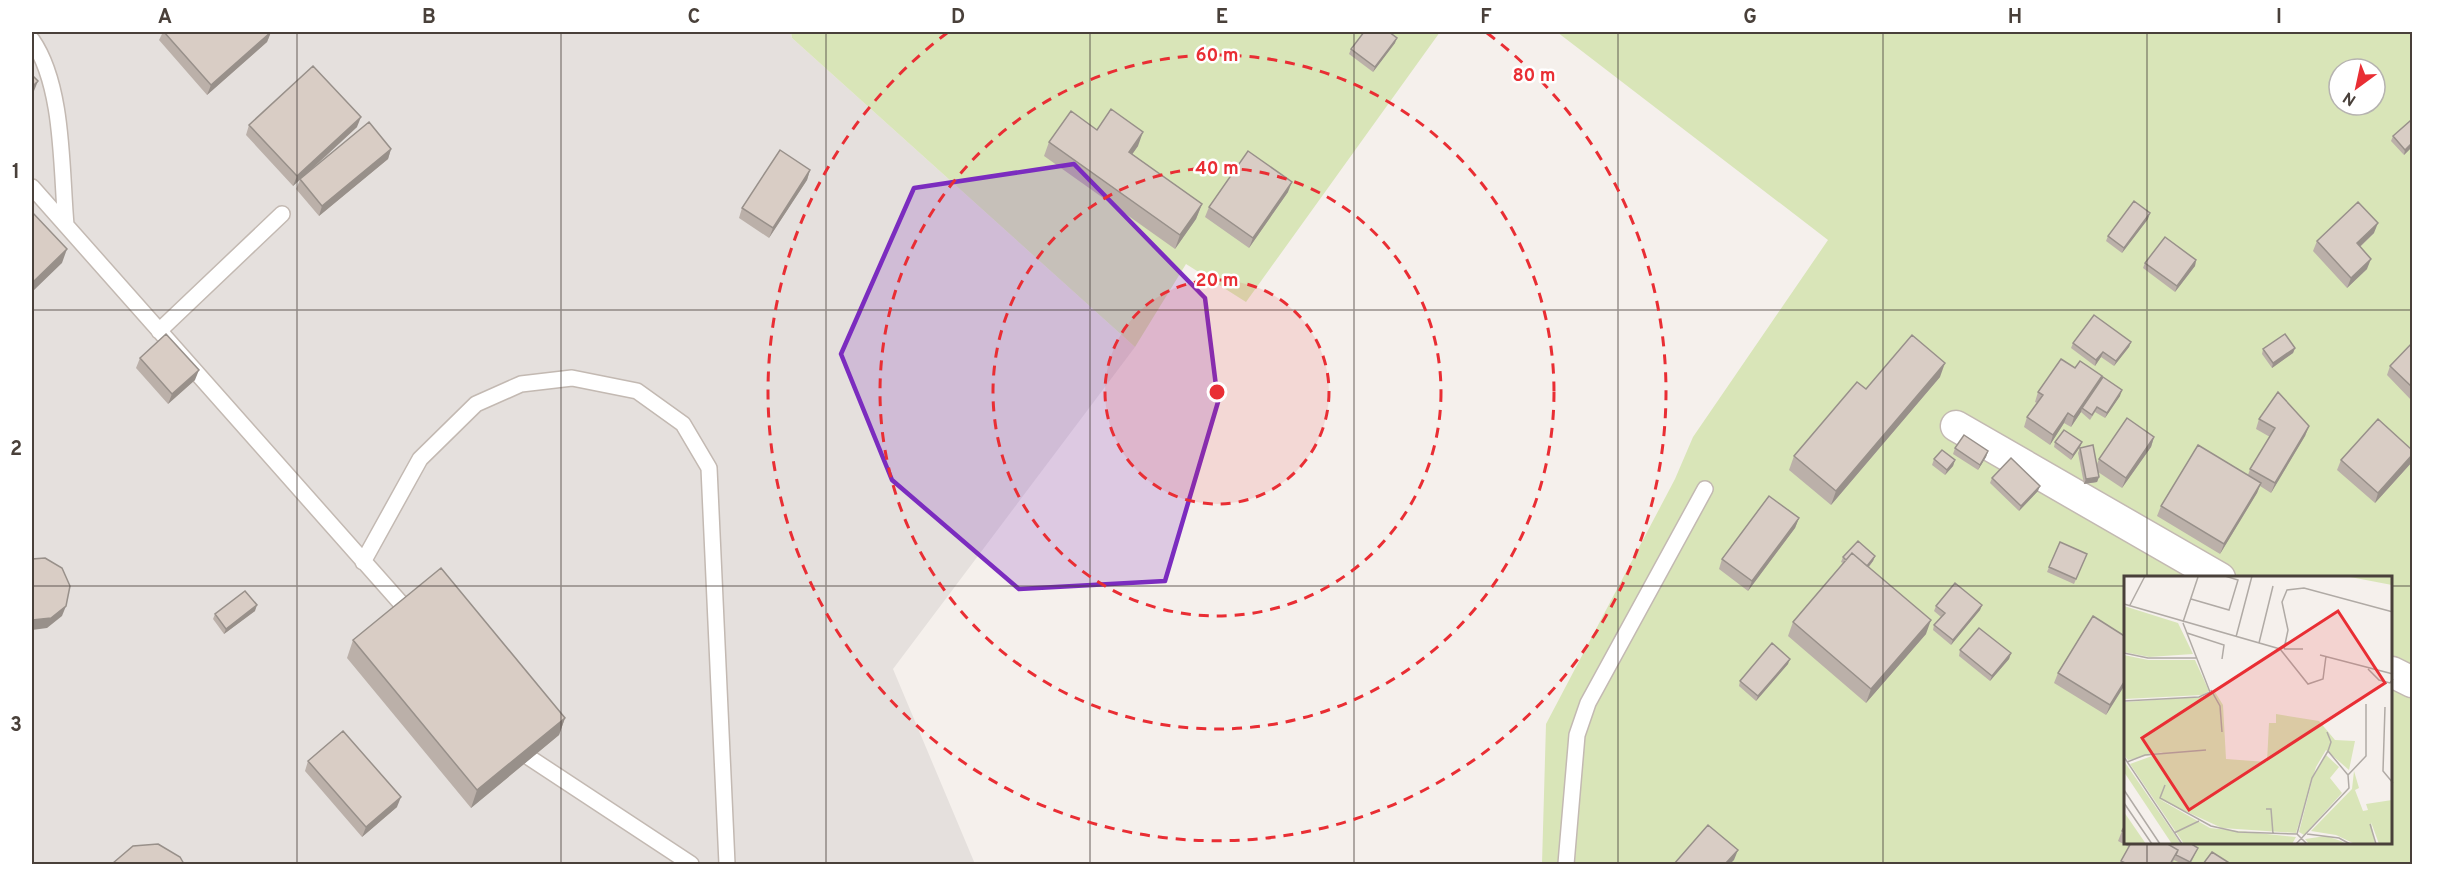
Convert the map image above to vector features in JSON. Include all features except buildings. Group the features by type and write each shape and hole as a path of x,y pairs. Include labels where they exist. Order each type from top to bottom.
{"street":[{"path":"1956,426 2217,576"},
{"path":"2393,673 2412,682"}],"lane":[{"path":"32,40 42,55 56,102 66,225"},
{"path":"32,188 406,609"},
{"path":"159,331 282,214"},
{"path":"363,562 420,459 476,404 521,384 572,378 637,391 682,424 710,468 727,864"},
{"path":"1566,864 1577,735 1588,703 1705,489"},
{"path":"530,758 691,864"}],"highlighted area":[{"path":"1074,164 1205,298 1218,402 1165,581 1019,589 892,480 841,354 914,188"}],"shaded area":[{"path":"32,32 315,32 318,34 320,32 791,32 792,38 1135,347 893,669 975,864 32,864"}],"green space":[{"path":"791,32 1440,32 1246,302 1186,264 1135,347 792,38"},
{"path":"1557,32 2412,32 2412,667 2393,658 2393,576 2239,576 1961,415 2199,576 2124,576 2124,845 2393,845 2393,682 2412,692 2412,864 1542,864 1546,724 1675,479 1693,437 1828,240"}]}
